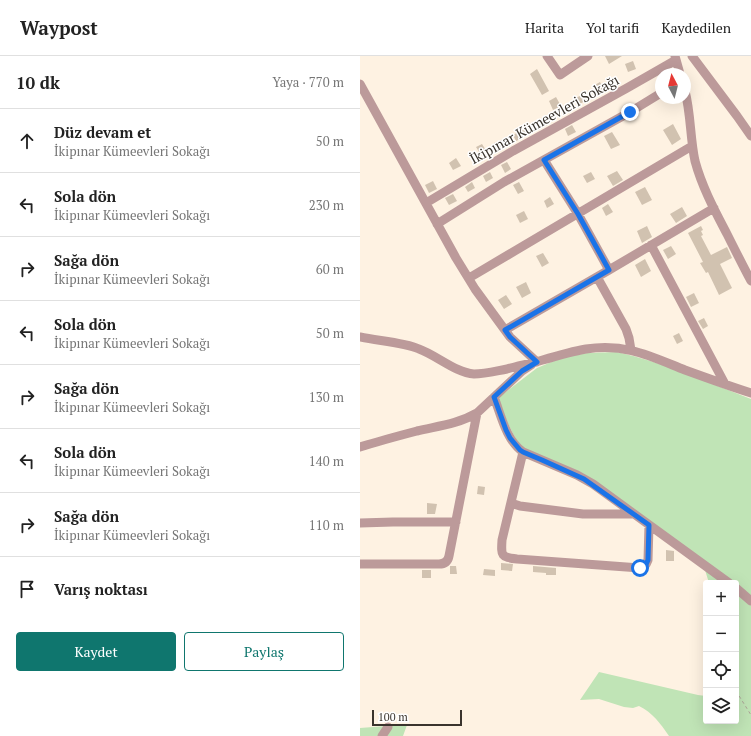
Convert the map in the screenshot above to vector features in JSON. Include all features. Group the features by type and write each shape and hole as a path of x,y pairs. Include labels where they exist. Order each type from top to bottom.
{"street":[{"path":"547,56 560,75 588,56"},
{"path":"692,56 751,136"},
{"name":"İkipınar Kümeevleri Sokağı","path":"426,203 508,154 676,58 678,68"},
{"path":"360,84 437,224 469,278 510,337 537,362"},
{"path":"437,224 504,182 655,97"},
{"path":"687,104 692,146 695,162 701,179 751,281"},
{"path":"469,278 692,146"},
{"path":"544,160 578,214 609,270"},
{"path":"505,330 714,208"},
{"path":"651,245 725,384"},
{"path":"597,277 626,329 631,350"},
{"path":"360,338 419,348 454,368 466,373 474,374 502,370 586,349 612,347 642,353 751,393"},
{"path":"360,447 468,418 476,413 522,371 537,362"},
{"path":"494,397 510,438 523,452 584,479 725,580"},
{"path":"360,564 443,564 446,562 449,556 456,522 476,413"},
{"path":"523,452 502,540 502,553 504,556 508,558 640,568 644,567 648,560 649,525"},
{"path":"511,503 520,506 583,514 633,514"},
{"path":"360,523 456,522"},
{"path":"739,591 751,601"},
{"path":"382,736 388,727"}],"path":[{"path":"739,696 751,715"}],"green space":[{"path":"617,352 634,356 701,379 751,399 751,736 669,736 652,715 639,706 633,708 624,707 599,699 580,700 599,672 703,696 703,724 739,724 739,580 708,580 705,570 594,480 524,450 512,432 506,419 498,398 537,368 561,358 587,353"},
{"path":"407,725 403,736 360,736 360,728"}],"building":[{"path":"605,56 622,56 609,64"},
{"path":"633,61 636,69 628,72 625,64"},
{"path":"537,69 549,91 542,95 530,74"},
{"path":"600,82 604,90 597,93 593,86"},
{"path":"585,93 588,99 580,104 576,98"},
{"path":"556,97 561,106 553,110 549,101"},
{"path":"543,118 547,125 516,141 513,135"},
{"path":"673,124 681,139 672,145 663,130"},
{"path":"572,125 576,132 568,136 565,129"},
{"path":"612,132 620,145 611,149 604,136"},
{"path":"502,140 505,148 497,151 494,143"},
{"path":"482,144 487,152 481,155 476,147"},
{"path":"456,158 461,166 453,170 449,163"},
{"path":"507,162 511,169 505,173 501,165"},
{"path":"617,171 623,180 613,186 607,176"},
{"path":"490,172 493,178 486,182 483,176"},
{"path":"591,172 595,179 587,183 583,176"},
{"path":"433,181 437,189 429,193 425,185"},
{"path":"472,182 475,188 468,192 465,187"},
{"path":"519,182 524,191 518,194 513,185"},
{"path":"645,187 652,200 642,205 635,192"},
{"path":"453,194 457,201 449,205 445,198"},
{"path":"550,197 554,204 547,208 544,201"},
{"path":"608,204 613,212 606,216 602,208"},
{"path":"682,207 687,216 676,223 670,214"},
{"path":"524,211 528,219 520,223 516,215"},
{"path":"647,226 652,237 642,243 637,231"},
{"path":"701,226 703,235 701,236 711,255 727,247 732,258 720,264 732,288 719,295 708,272 706,273 700,263 703,262 688,233"},
{"path":"671,246 676,254 668,259 663,250"},
{"path":"543,253 549,263 542,267 536,256"},
{"path":"645,259 651,271 641,277 635,265"},
{"path":"526,282 531,293 522,298 516,287"},
{"path":"694,293 699,303 691,307 686,297"},
{"path":"506,295 512,304 504,309 498,300"},
{"path":"704,318 708,326 703,329 698,321"},
{"path":"679,333 683,341 677,344 673,336"},
{"path":"478,486 485,487 484,495 477,494"},
{"path":"427,503 437,504 435,514 427,514"},
{"path":"666,550 674,551 674,561 666,561"},
{"path":"501,563 513,564 512,571 501,570"},
{"path":"450,566 456,566 457,574 450,574"},
{"path":"533,566 556,568 556,575 546,575 546,573 533,572"},
{"path":"484,569 495,570 495,576 483,575"},
{"path":"422,570 431,570 431,578 422,578"}],"route":[{"path":"630,112 544,160 578,214 609,270 505,330 510,337 537,362 522,371 494,397 506,430 510,438 520,450 577,475 593,484 649,525 648,560 644,567 640,568"}]}
